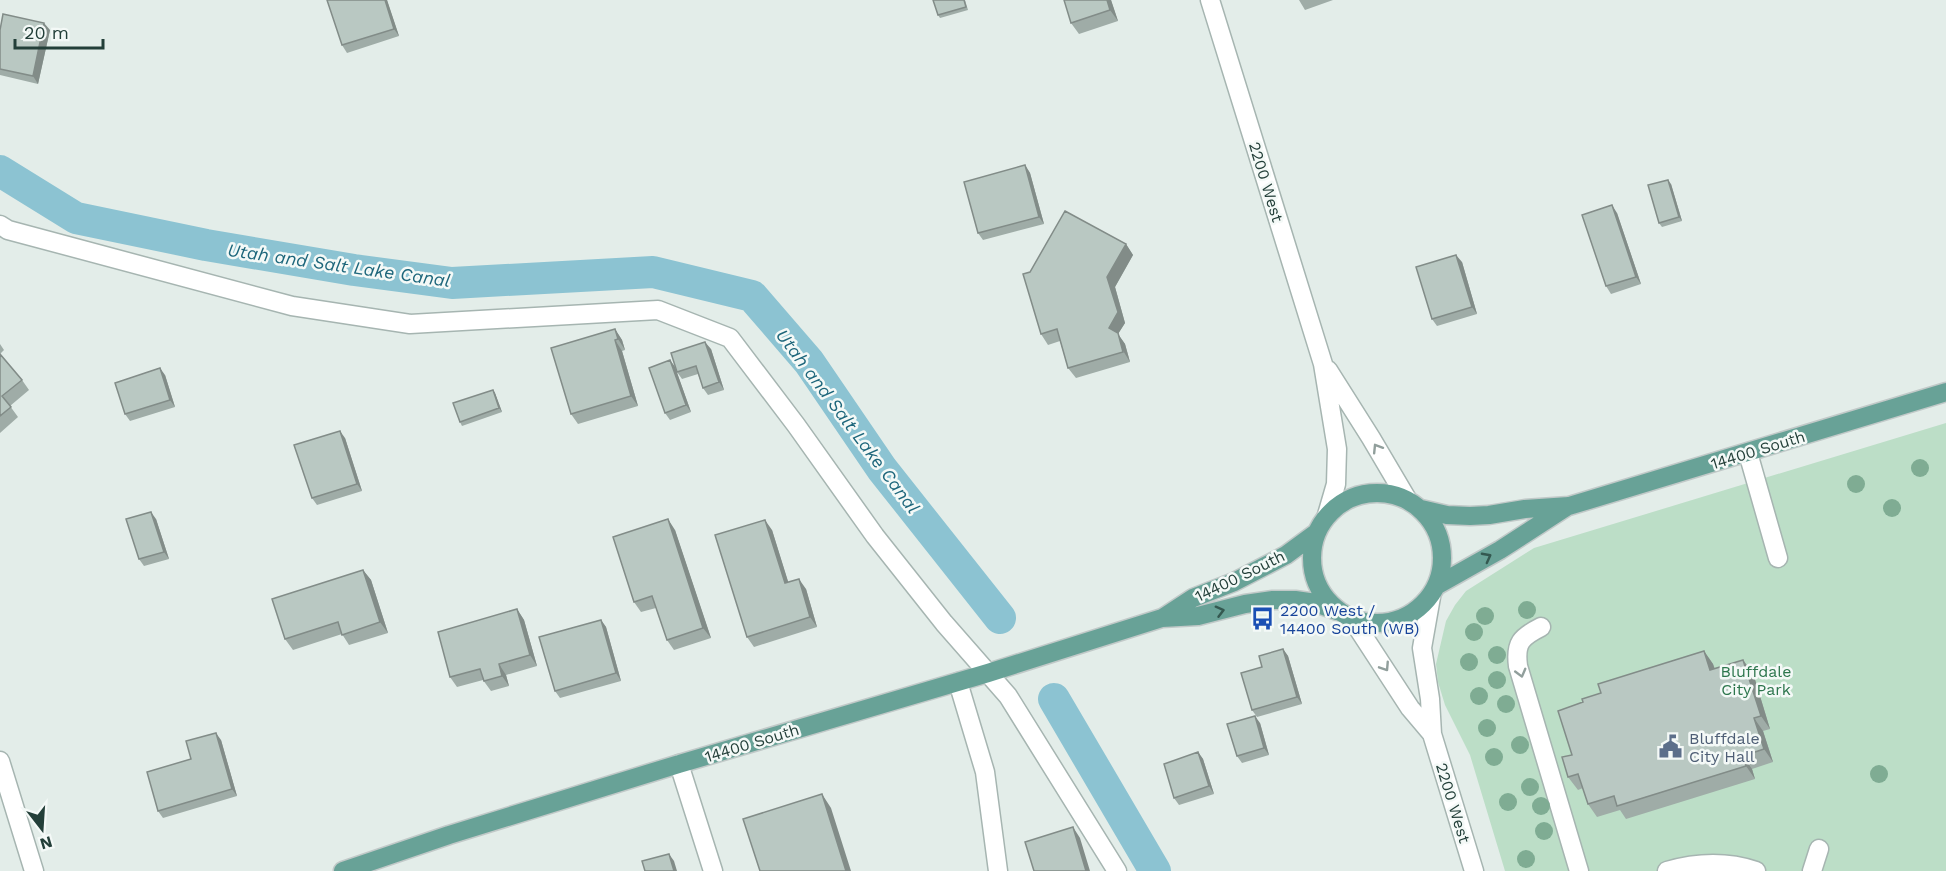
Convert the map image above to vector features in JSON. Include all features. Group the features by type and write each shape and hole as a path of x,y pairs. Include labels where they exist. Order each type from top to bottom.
{"main road":[{"name":"14400 South","path":"1414,504 1447,515 1470,516 1569,506 1946,392"},
{"path":"1383,493 1414,504 1434,523 1441,542 1443,561 1433,591 1416,611 1398,620 1377,624 1345,615 1323,595 1313,576 1311,554 1316,533 1327,515 1343,502 1362,494 1383,493"},
{"name":"14400 South","path":"1433,591 1569,506"},
{"name":"14400 South","path":"1162,618 1193,598 1234,582 1286,555 1316,533"},
{"name":"14400 South","path":"343,871 449,835 988,673 1162,618 1198,616 1245,604 1273,600 1316,603 1345,615"}],"street":[{"name":"2200 West","path":"1210,0 1323,364 1337,448 1336,484 1327,515"},
{"path":"0,225 8,230 292,306 410,324 658,310 730,338 796,425 875,536 1008,696 1117,871"},
{"name":"2200 West","path":"1323,364 1414,504"},
{"path":"1748,453 1778,558"},
{"name":"2200 West","path":"1433,591 1422,648 1430,699 1432,734 1474,871"},
{"name":"2200 West","path":"1345,615 1410,708 1432,734"},
{"path":"1541,627 1527,634 1520,642 1516,653 1518,666 1579,871"},
{"path":"958,682 985,772 998,871"},
{"path":"0,761 34,871"},
{"path":"679,764 713,871"},
{"path":"1812,871 1819,849"},
{"path":"1668,871 1686,866 1716,863 1756,871"}],"green space":[{"name":"Bluffdale City Park","path":"1946,423 1946,871 1505,871 1470,755 1445,705 1438,682 1436,664 1446,621 1466,591 1534,548"}],"building":[{"path":"327,0 385,0 394,29 342,45"},
{"path":"933,0 964,0 966,7 938,15"},
{"path":"1064,0 1107,0 1110,10 1071,23"},
{"path":"3,14 44,23 33,76 0,69 0,30"},
{"path":"1025,165 1039,217 978,233 964,182"},
{"path":"1668,180 1679,217 1659,223 1648,185"},
{"path":"1612,205 1636,277 1606,286 1582,215"},
{"path":"1065,211 1126,244 1107,277 1118,312 1109,328 1118,333 1123,352 1068,368 1057,329 1041,334 1023,274 1030,272"},
{"path":"1456,255 1472,307 1432,319 1416,267"},
{"path":"615,329 618,339 615,340 631,396 571,414 551,348"},
{"path":"705,342 719,382 703,388 696,366 677,372 671,353"},
{"path":"0,354 22,380 2,396 11,407 0,416"},
{"path":"670,360 686,405 665,413 649,368"},
{"path":"160,368 170,400 125,414 115,383"},
{"path":"493,390 499,408 460,422 453,403"},
{"path":"340,431 357,484 312,498 294,445"},
{"path":"151,512 164,552 139,559 126,519"},
{"path":"668,519 703,628 667,640 652,596 634,602 613,537"},
{"path":"765,520 785,583 799,579 810,617 747,637 715,535"},
{"path":"363,570 380,622 342,635 338,622 285,639 272,599"},
{"path":"517,609 530,655 499,664 502,676 484,681 480,669 450,677 438,632"},
{"path":"601,620 616,673 555,691 539,637"},
{"path":"1283,649 1297,697 1252,710 1241,673 1262,667 1259,656"},
{"name":"Bluffdale City Hall","path":"1704,651 1710,670 1743,660 1761,716 1754,718 1764,749 1743,756 1746,766 1617,806 1614,796 1588,804 1578,774 1568,777 1562,757 1572,755 1558,711 1583,702 1582,699 1601,693 1598,684"},
{"path":"1255,716 1264,748 1237,756 1227,724"},
{"path":"216,733 232,789 158,811 147,772 191,759 186,741"},
{"path":"1198,752 1209,786 1174,798 1164,764"},
{"path":"822,794 846,871 760,871 743,819"},
{"path":"1073,827 1086,871 1034,871 1025,842"},
{"path":"669,854 674,871 645,871 642,861"}],"waterway":[{"name":"Utah and Salt Lake Canal","path":"0,171 76,218 206,245 354,270 452,283 653,272 752,296 809,362 882,469 1000,618"},
{"name":"Utah and Salt Lake Canal","path":"1054,699 1155,871"}],"place":[{"name":"2200 West / 14400 South (WB)","path":"1262,619"},
{"name":"Bluffdale City Hall","path":"1671,747"}]}
